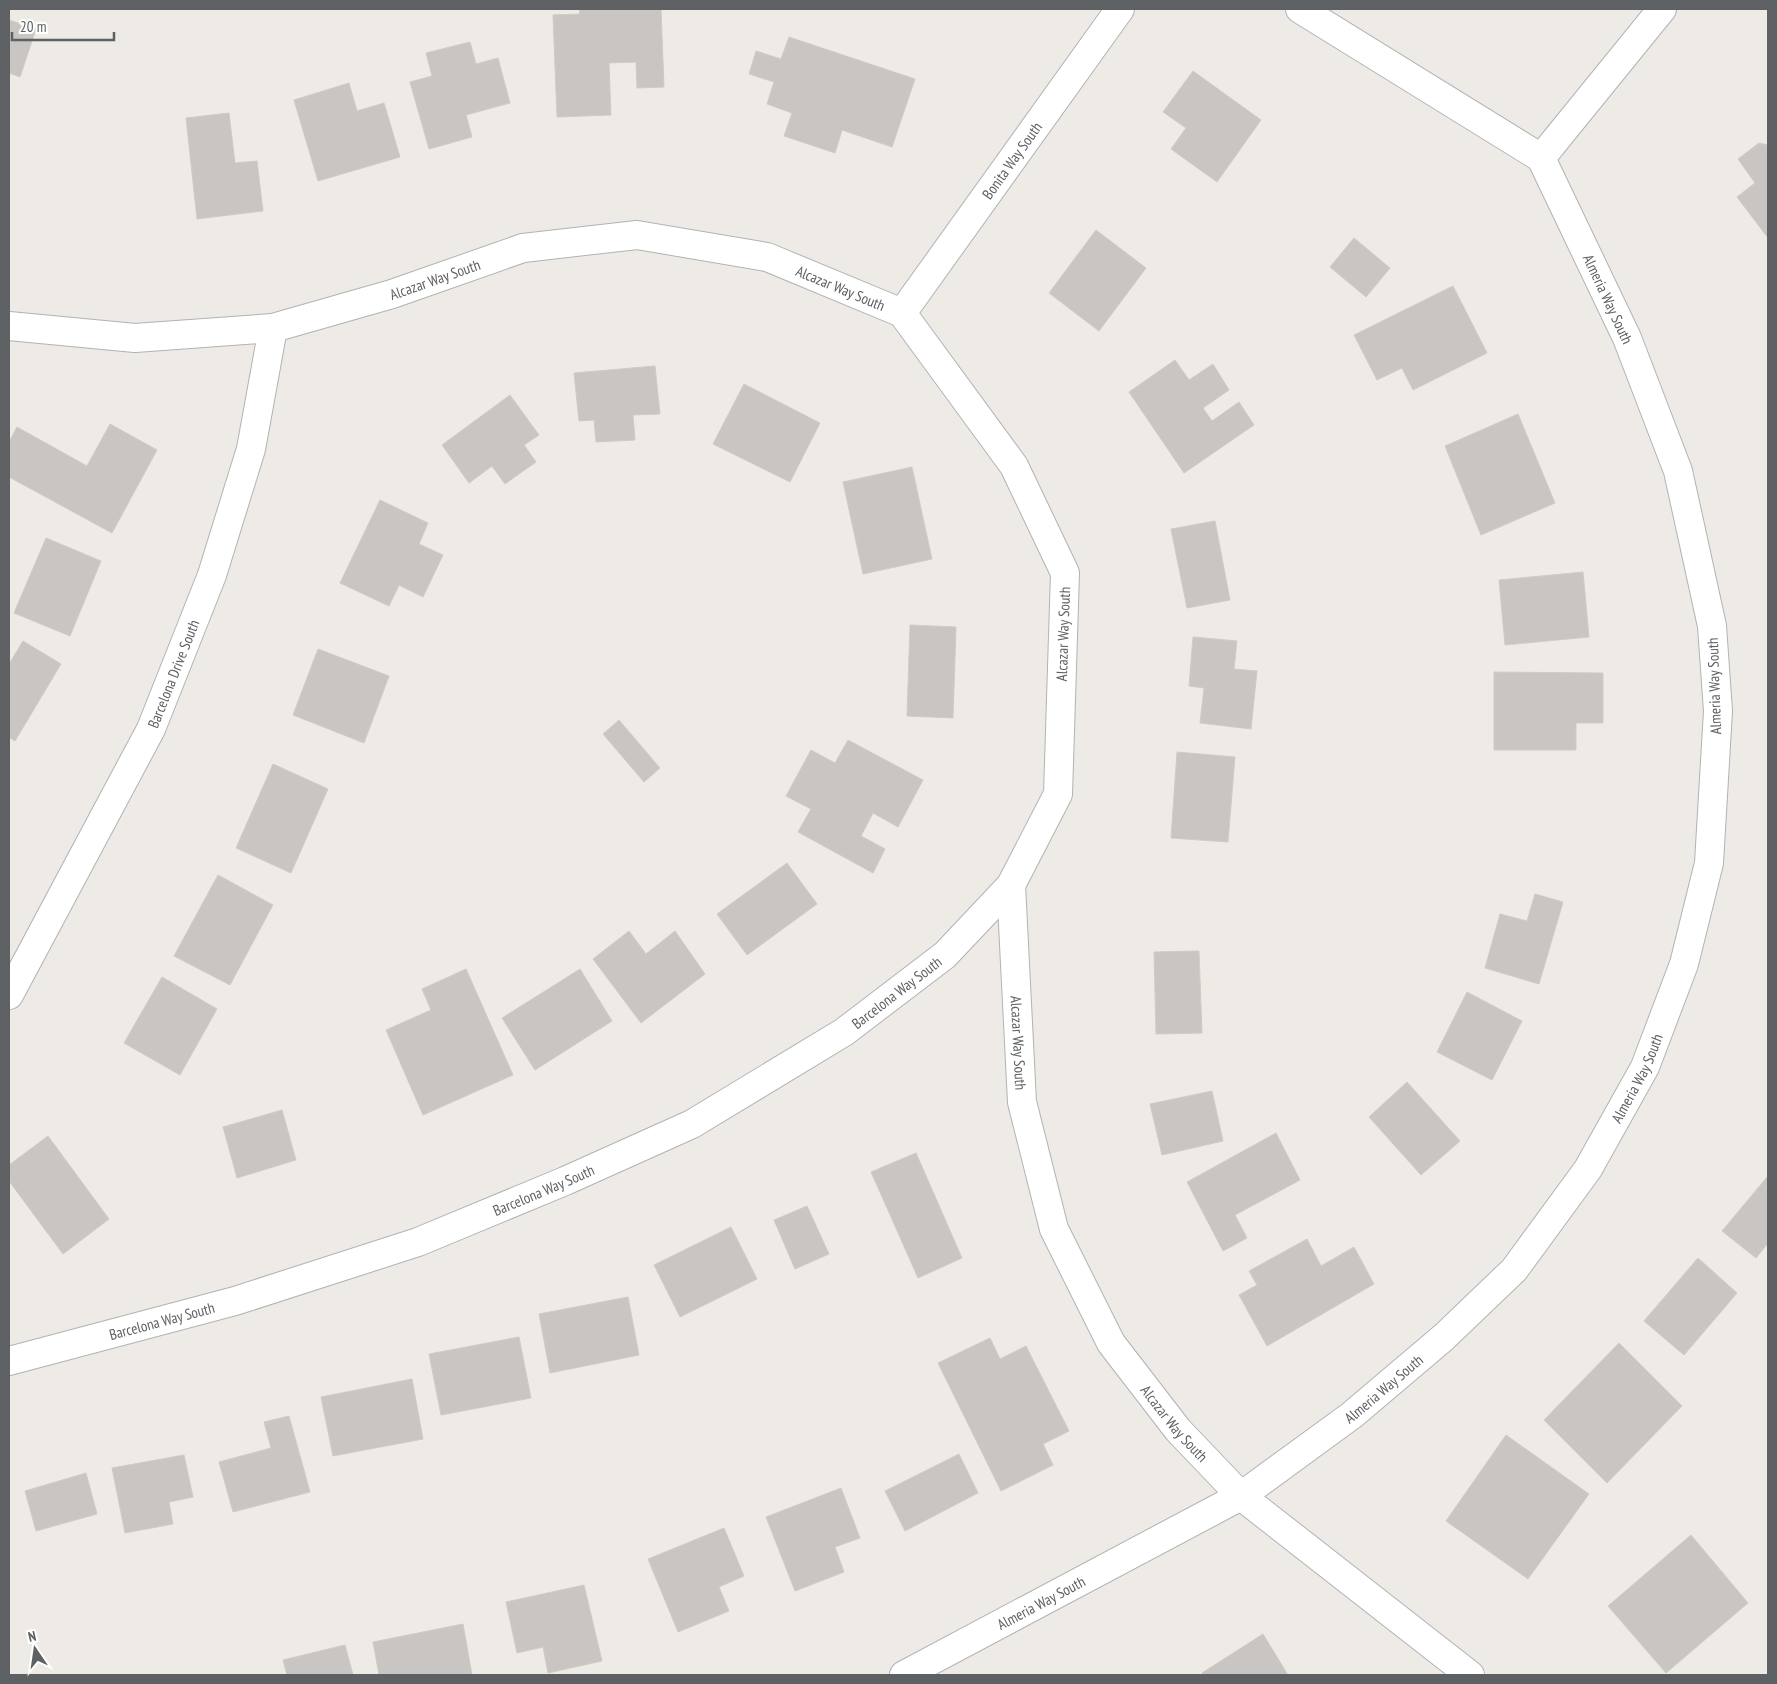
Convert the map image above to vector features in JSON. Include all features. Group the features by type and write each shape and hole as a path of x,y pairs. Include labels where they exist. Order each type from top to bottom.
{"street":[{"name":"Bonita Way South","path":"902,314 1120,9"},
{"path":"1300,9 1542,158 1662,9"},
{"name":"Almeria Way South","path":"904,1675 1241,1496 1352,1415 1444,1337 1514,1270 1588,1169 1645,1067 1684,964 1709,863 1718,711 1712,626 1678,471 1627,338 1542,158"},
{"name":"Alcazar Way South","path":"9,326 135,338 273,328 392,294 523,248 637,235 766,256 902,314 1014,466 1065,573 1058,794 1012,885 1022,1102 1054,1229 1111,1343 1178,1430 1241,1496 1470,1675"},
{"name":"Barcelona Drive South","path":"9,995 79,867 155,720 212,575 251,449 273,328"},
{"name":"Barcelona Way South","path":"9,1360 235,1301 418,1242 565,1181 692,1124 852,1026 945,955 1012,885"}],"building":[{"path":"579,9 661,9 664,87 637,88 636,62 609,63 611,115 557,117 553,15 580,14"},
{"path":"9,20 36,29 20,77 9,73"},
{"path":"789,37 915,79 892,147 842,130 835,153 784,136 792,113 767,104 774,82 749,74 756,51 781,59"},
{"path":"470,42 476,64 498,58 510,103 466,115 472,137 429,149 410,82 432,76 426,53"},
{"path":"1193,71 1261,120 1217,182 1171,149 1186,128 1163,112"},
{"path":"349,83 357,111 384,103 400,157 318,181 294,100"},
{"path":"229,113 235,163 257,161 263,211 197,219 186,118"},
{"path":"1759,143 1768,145 1768,238 1737,197 1755,183 1738,159"},
{"path":"1096,230 1146,268 1099,331 1049,293"},
{"path":"1354,238 1390,268 1366,297 1330,267"},
{"path":"1453,286 1487,353 1413,390 1402,368 1377,380 1354,335"},
{"path":"1175,360 1189,380 1213,364 1229,390 1203,408 1212,421 1239,402 1254,425 1184,473 1129,392"},
{"path":"655,366 660,414 633,415 635,440 596,442 594,420 579,421 574,373"},
{"path":"744,384 820,423 790,482 713,444"},
{"path":"510,395 539,435 524,445 536,462 505,484 492,466 469,483 442,445"},
{"path":"1518,414 1555,503 1481,535 1445,446"},
{"path":"110,424 157,450 112,533 9,477 9,442 17,427 87,466"},
{"path":"912,467 932,559 863,574 843,482"},
{"path":"380,500 428,523 419,544 443,555 423,597 399,585 389,606 340,583"},
{"path":"1215,521 1230,600 1187,608 1171,529"},
{"path":"46,538 101,561 70,636 14,613"},
{"path":"1583,572 1589,637 1505,645 1499,580"},
{"path":"910,625 956,627 953,718 907,716"},
{"path":"1193,637 1237,641 1234,669 1257,671 1251,729 1200,723 1204,688 1189,686"},
{"path":"23,641 61,664 15,741 9,737 9,664"},
{"path":"318,649 389,676 364,743 293,715"},
{"path":"1494,672 1603,673 1603,723 1576,723 1576,750 1494,750"},
{"path":"619,720 660,768 644,782 603,734"},
{"path":"848,740 923,780 898,827 873,813 861,836 885,849 873,873 798,832 811,809 786,796 811,750 835,763"},
{"path":"1177,752 1235,757 1228,842 1171,838"},
{"path":"273,764 328,789 291,873 236,848"},
{"path":"787,863 817,904 747,955 717,914"},
{"path":"218,875 273,905 230,985 174,956"},
{"path":"1535,894 1563,902 1539,984 1485,968 1500,914 1527,921"},
{"path":"629,931 646,954 675,931 705,974 641,1023 593,959"},
{"path":"1199,951 1202,1033 1156,1034 1154,952"},
{"path":"466,969 513,1075 423,1115 386,1030 431,1010 422,989"},
{"path":"580,969 612,1021 535,1070 502,1018"},
{"path":"162,977 217,1009 180,1075 124,1043"},
{"path":"1467,992 1522,1021 1492,1080 1437,1052"},
{"path":"1407,1082 1460,1141 1421,1175 1369,1117"},
{"path":"1212,1091 1223,1141 1162,1155 1150,1104"},
{"path":"282,1110 296,1160 237,1178 223,1127"},
{"path":"1276,1133 1300,1180 1235,1215 1247,1238 1223,1251 1187,1182"},
{"path":"48,1136 109,1219 63,1254 9,1181 9,1165"},
{"path":"916,1153 962,1258 918,1278 871,1172"},
{"path":"1768,1176 1768,1243 1756,1258 1722,1231"},
{"path":"807,1206 829,1254 795,1269 774,1220"},
{"path":"731,1227 757,1279 680,1317 654,1265"},
{"path":"1307,1239 1321,1266 1354,1247 1374,1284 1267,1346 1239,1295 1257,1285 1249,1271"},
{"path":"1698,1258 1737,1293 1684,1355 1644,1321"},
{"path":"628,1297 639,1355 550,1373 539,1314"},
{"path":"519,1337 531,1398 441,1415 429,1354"},
{"path":"990,1338 1000,1359 1026,1346 1069,1431 1043,1444 1053,1465 1001,1491 938,1363"},
{"path":"1619,1343 1682,1406 1607,1483 1544,1420"},
{"path":"412,1379 423,1439 333,1456 321,1397"},
{"path":"289,1416 310,1492 233,1512 219,1462 271,1448 264,1422"},
{"path":"1506,1435 1589,1494 1528,1579 1446,1521"},
{"path":"959,1454 978,1493 905,1531 885,1491"},
{"path":"184,1455 193,1497 169,1502 173,1524 125,1533 112,1468"},
{"path":"86,1473 97,1514 36,1531 25,1491"},
{"path":"841,1488 860,1538 835,1547 844,1572 795,1591 766,1517"},
{"path":"724,1528 744,1576 719,1587 729,1611 678,1632 648,1559"},
{"path":"1691,1535 1748,1603 1666,1673 1608,1606"},
{"path":"584,1585 602,1661 548,1673 543,1647 517,1653 506,1602"},
{"path":"463,1624 472,1675 379,1675 373,1642"},
{"path":"1263,1634 1288,1675 1204,1675 1202,1673"},
{"path":"345,1645 353,1675 287,1675 283,1660"}]}
